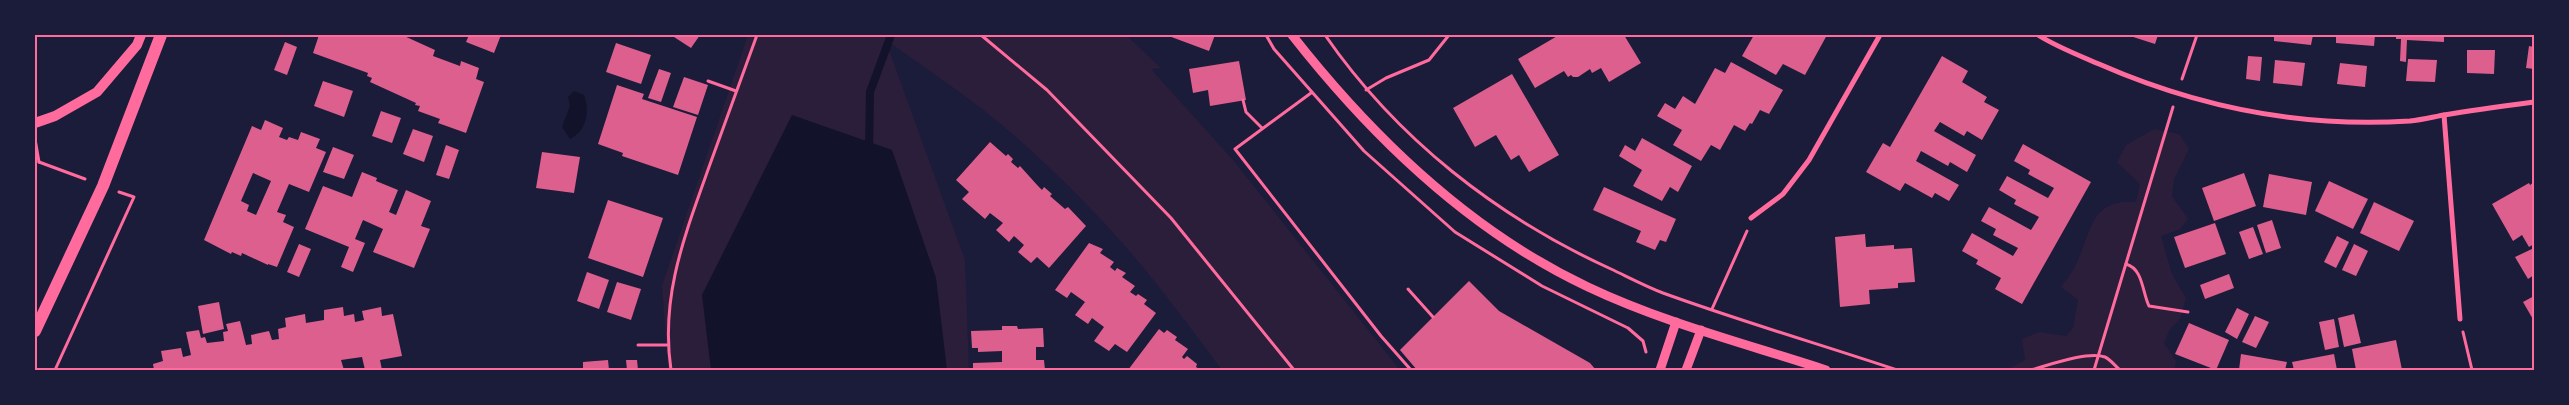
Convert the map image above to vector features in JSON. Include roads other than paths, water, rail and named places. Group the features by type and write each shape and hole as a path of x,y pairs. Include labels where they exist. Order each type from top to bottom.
{"main road":[{"path":"35,123 56,116 97,92 137,45 140,35"},
{"path":"35,331 102,186 160,35"}],"street":[{"path":"1292,35 1349,105 1407,162 1464,211 1524,252 1587,287 1676,322 1826,370"},
{"path":"1751,218 1783,194 1809,160 1880,35"},
{"path":"2038,35 2053,44 2114,71 2176,94 2241,110 2288,117 2345,121 2411,120 2534,102"},
{"path":"2444,115 2460,319"},
{"path":"1660,370 1676,322"},
{"path":"1686,370 1701,330"}],"waterway":[{"path":"869,152 870,92 891,35"}]}
